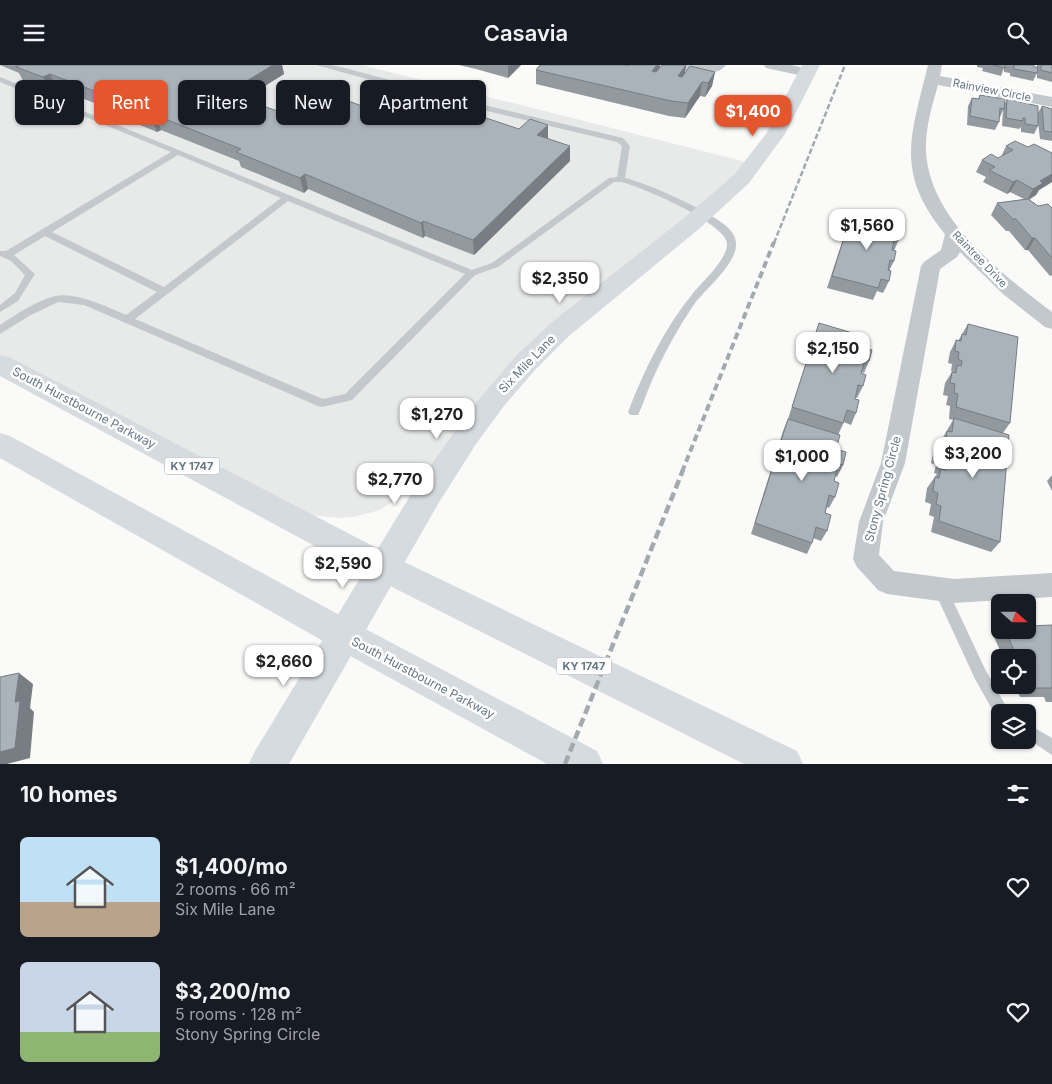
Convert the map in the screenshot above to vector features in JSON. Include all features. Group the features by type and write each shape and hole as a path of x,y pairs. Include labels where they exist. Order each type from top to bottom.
{"main road":[{"name":"Six Mile Lane","path":"268,764 383,567 445,466 496,394 542,346 592,301 655,253 730,191 765,151 780,129 809,69"},
{"name":"South Hurstbourne Parkway","path":"0,364 383,567 784,764"},
{"name":"South Hurstbourne Parkway","path":"0,444 344,635 584,764"}],"street":[{"path":"679,65 698,69 712,69 719,65"},
{"path":"771,65 809,69"},
{"name":"Rainview Circle","path":"934,72 1052,102"},
{"name":"Raintree Drive","path":"934,72 918,136 918,156 923,179 933,201 954,235 982,265 1014,293 1052,321"},
{"name":"Stony Spring Circle","path":"954,235 950,253 931,266 893,463 871,522 866,559 887,583 954,591 1052,585"}],"lane":[{"path":"320,65 345,70 461,102 620,140 626,146 621,179"},
{"path":"0,79 472,273"},
{"path":"3,253 45,232 177,153"},
{"path":"0,330 25,314 57,299 86,303 322,403 348,397 472,273 495,265 612,181 621,179 702,215 721,226 729,235 732,247 693,300 658,356 634,412"},
{"path":"127,320 287,197"},
{"path":"45,232 164,291"},
{"path":"0,309 12,303 24,288 30,274 14,259 3,253"},
{"path":"941,590 980,674 997,704"},
{"path":"1036,736 1052,747"}],"shaded area":[{"path":"0,65 362,65 421,80 360,80 360,125 486,125 486,96 754,164 592,301 445,466 380,510 354,517 338,518 280,512 0,364"}],"building":[{"path":"20,65 273,65 248,80 178,80 178,124 168,120 168,80 94,80 94,91 84,87 84,80 66,80 50,74 43,77 16,67"},
{"path":"540,65 657,65 652,71 656,72 662,65 686,65 678,76 682,77 690,66 715,72 708,83 702,82 688,103 671,101 536,70"},
{"path":"993,65 1005,65 1005,68"},
{"path":"1014,65 1034,65 1034,67 1038,67 1037,73 1014,69"},
{"path":"1041,65 1052,65 1052,73 1041,70"},
{"path":"980,95 1005,99 1004,109 1000,108 999,122 970,116 972,98 979,99"},
{"path":"1007,99 1038,106 1038,126 1025,124 1025,118 1023,118 1023,121 1006,118"},
{"path":"350,102 360,105 360,125 486,125 486,118 519,129 530,119 548,125 537,135 570,146 473,240 423,221 421,223 305,174 300,178 236,152 241,149 180,125 266,125 266,107 276,111 276,125 350,125"},
{"path":"1042,106 1052,109 1052,132 1044,131"},
{"path":"1015,141 1028,147 1034,144 1052,153 1052,174 1040,181 1043,183 1033,189 1017,180 1013,182 989,170 995,167 982,160 991,154 998,158 1013,150 1006,146"},
{"path":"1028,199 1038,206 1048,204 1052,208 1052,258 1016,219 1013,219 997,203"},
{"path":"852,212 893,222 891,231 900,233 898,241 894,241 892,250 896,251 894,261 890,260 888,270 891,271 889,281 881,279 878,288 832,276"},
{"path":"819,323 866,337 863,348 872,350 869,361 865,360 861,373 866,375 863,386 858,385 855,399 859,400 856,413 847,410 843,423 792,407"},
{"path":"968,324 1018,337 1010,423 956,407 958,394 954,393 955,384 950,383 952,372 956,373 957,365 961,366 962,361 958,359 959,352 955,351 956,340 961,341 962,334 966,335"},
{"path":"954,418 1009,435 1000,542 939,521 941,506 936,504 938,493 933,491 935,477 939,478 941,469 946,470 947,464 942,462 943,453 939,452 941,438 946,440 947,431 952,432"},
{"path":"788,419 840,435 836,449 846,452 843,465 838,464 834,481 839,483 835,497 829,495 825,513 831,515 827,531 816,527 812,543 755,523"},
{"path":"1052,625 1052,688 1036,688 1036,649 1013,649 1009,639 1036,639 1036,626"},
{"path":"19,673 15,702 20,701 15,748 0,752 0,677"}],"railway":[{"path":"774,243 845,65"},
{"path":"682,472 774,242"},
{"path":"565,764 683,470"}]}
